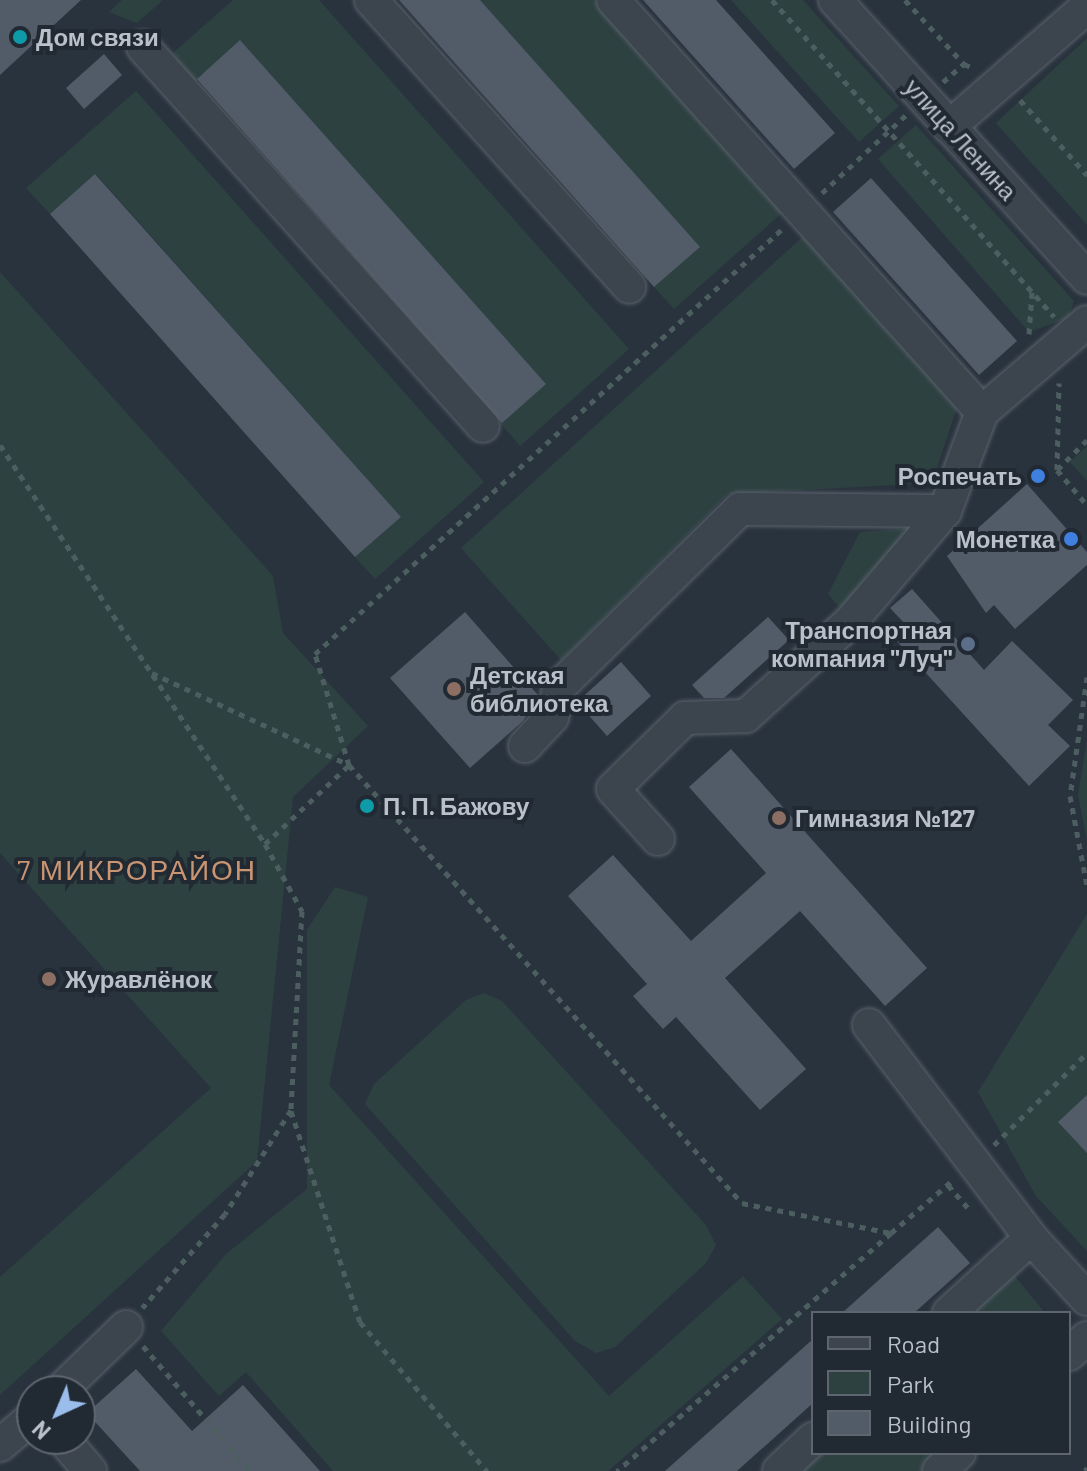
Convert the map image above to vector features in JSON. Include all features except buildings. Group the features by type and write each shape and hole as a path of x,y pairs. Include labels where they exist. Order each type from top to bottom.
{"street":[{"path":"371,0 629,287"},
{"path":"613,0 982,412"},
{"name":"улица Ленина","path":"835,0 1087,278"},
{"path":"949,127 1087,7"},
{"path":"143,47 483,426"},
{"path":"658,839 613,789 685,718 746,716 851,621 945,511 982,412 1072,334"},
{"path":"525,746 552,717 560,686 740,509 945,511"},
{"path":"869,1025 1031,1238 1087,1299"},
{"path":"951,1311 1031,1238"},
{"path":"76,1375 126,1327"},
{"path":"1071,1352 1087,1338"},
{"path":"0,1445 16,1432"},
{"path":"779,1471 811,1441"},
{"path":"76,1455 90,1471"},
{"path":"939,1471 957,1455"}],"path":[{"path":"772,0 1072,334 1057,470 1087,505"},
{"path":"905,0 964,64"},
{"path":"1003,82 1087,175"},
{"path":"349,765 315,654 924,99"},
{"path":"1057,470 1087,440"},
{"path":"0,445 265,844 302,911 291,1110 360,1322 487,1471"},
{"path":"152,673 349,765 742,1203 891,1233 617,1471"},
{"path":"1087,677 1070,796 1087,886"},
{"path":"265,844 349,765"},
{"path":"1028,1116 1087,1053"},
{"path":"250,1471 126,1327 225,1214 291,1110"}],"green space":[{"path":"122,0 163,0 137,23 109,12"},
{"path":"233,0 319,0 629,349 520,446 501,424 545,383 241,41 195,81 172,54"},
{"path":"480,0 594,0 783,212 674,309 654,287 699,247"},
{"path":"731,0 803,0 899,106 859,142"},
{"path":"1087,38 1087,225 996,123"},
{"path":"136,91 484,482 375,579 355,557 401,517 96,174 50,214 26,188"},
{"path":"916,125 1074,301 1068,318 1029,332 878,159"},
{"path":"807,233 959,402 932,483 728,494 561,660 461,548"},
{"path":"0,272 273,576 283,633 368,726 293,797 257,1161 22,1375 16,1375 16,1380 0,1395 0,1277 211,1088 0,853"},
{"path":"1087,446 1087,481 1070,462"},
{"path":"915,528 845,614 828,594 860,532"},
{"path":"1087,740 1087,841 1078,795"},
{"path":"335,887 368,897 329,1085 609,1396 743,1276 782,1319 608,1471 333,1471 246,1372 219,1396 161,1331 226,1254 307,1189 307,930"},
{"path":"1087,914 1087,1251 1036,1196 978,1092"},
{"path":"484,993 502,1001 706,1225 716,1245 706,1263 615,1347 596,1353 575,1341 365,1104 374,1084 466,1000"},
{"path":"1014,1275 1043,1311 974,1311"},
{"path":"816,1455 940,1455 922,1471 798,1471"}],"place":[{"name":"Дом связи","path":"20,37"},
{"name":"Роспечать","path":"1038,476"},
{"name":"Монетка","path":"1071,539"},
{"name":"Транспортная компания \"Луч\"","path":"968,644"},
{"name":"Детская библиотека","path":"454,689"},
{"name":"П. П. Бажову","path":"367,806"},
{"name":"Гимназия №127","path":"779,818"},
{"name":"Журавлёнок","path":"49,979"}],"district":[{"name":"7 МИКРОРАЙОН","path":"137,869"}]}
